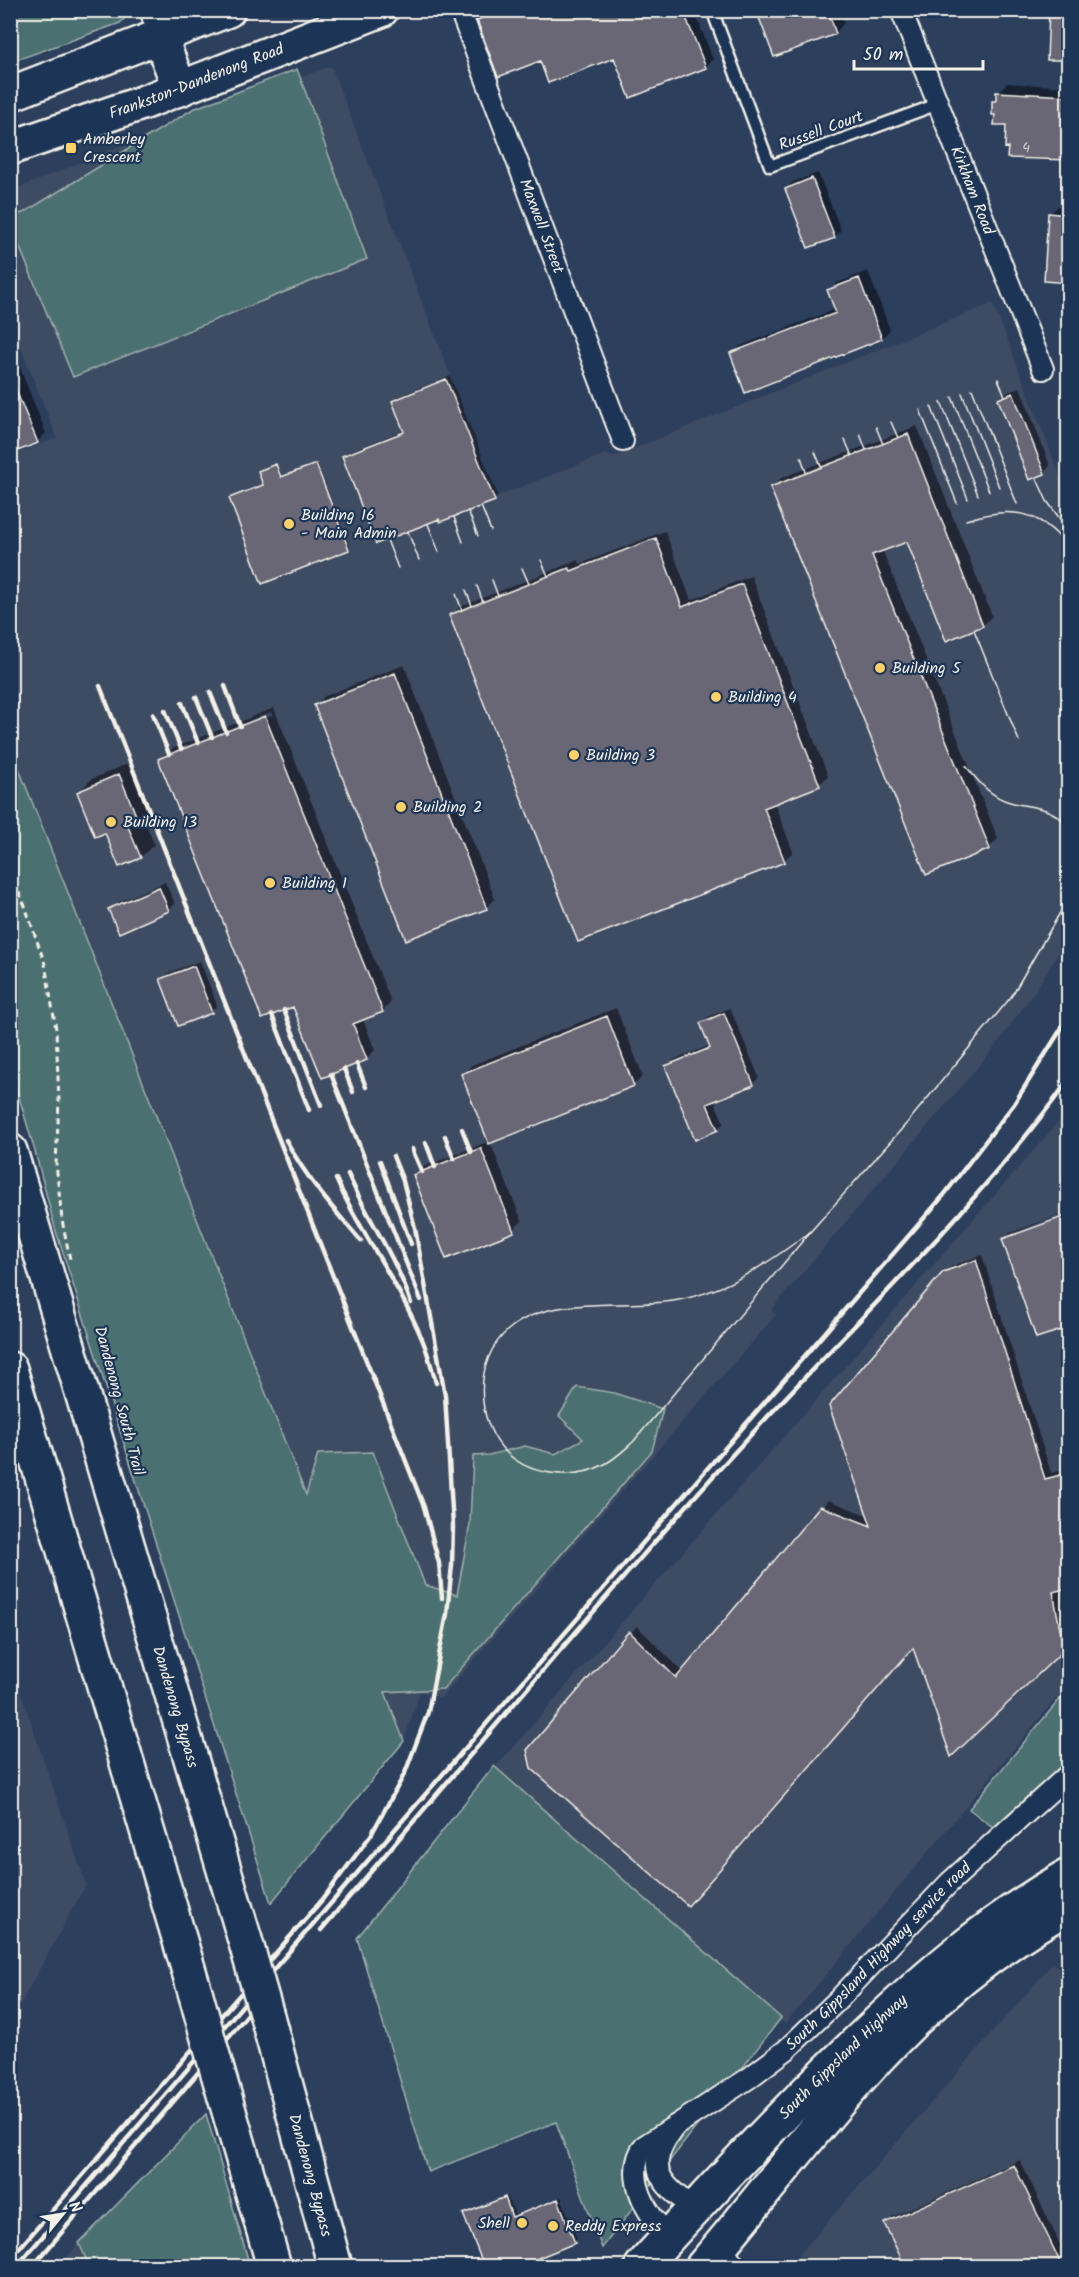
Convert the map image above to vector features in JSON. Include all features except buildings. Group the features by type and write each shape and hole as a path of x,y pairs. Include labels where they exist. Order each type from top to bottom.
{"highway":[{"path":"10,94 155,24 228,10"},
{"name":"Frankston-Dandenong Road","path":"10,148 180,89 381,10"},
{"path":"155,24 180,89"},
{"name":"Dandenong Bypass","path":"10,1151 245,1940 335,2266"},
{"path":"10,1369 274,2266"},
{"name":"South Gippsland Highway","path":"642,2266 832,2066 915,1986 990,1926 1068,1876"},
{"name":"South Gippsland Highway","path":"720,2260 851,2089 911,2024 1017,1938 1068,1907"},
{"path":"694,2209 720,2260"},
{"path":"670,2236 720,2260"}],"street":[{"name":"Maxwell Street","path":"460,10 623,441"},
{"name":"Kirkham Road","path":"901,10 1042,369"},
{"name":"South Gippsland Highway service road","path":"670,2236 656,2223 648,2211 639,2186 636,2160 644,2146 749,2079 786,2050 837,2001 949,1883 1068,1775"},
{"name":"South Gippsland Highway service road","path":"677,2124 663,2145 658,2162 658,2174 667,2187 694,2209"}],"lane":[{"name":"Russell Court","path":"712,10 770,166 938,104"}],"path":[{"path":"10,873 25,906 45,964 56,1029 59,1102 56,1163 62,1220 70,1260"}],"shaded area":[{"path":"331,66 497,496 605,454 613,457 993,303 1068,496 1068,935 1062,948 1033,994 994,1048 771,1310 776,1315 441,1698 420,1692 404,1741 11,746 10,456 57,438 11,323 11,191 199,113"},
{"path":"1068,1111 1068,1684 785,2024 493,1770"},
{"path":"10,1660 86,1885 11,2021 10,2021"},
{"path":"1052,1964 1068,1970 1068,2266 789,2266"},
{"path":"79,2243 89,2266 60,2266"}],"green space":[{"path":"11,10 127,11 120,23 11,62"},
{"path":"297,69 367,259 73,377 11,226 11,217 25,212 193,109"},
{"path":"10,746 306,1495 318,1454 373,1452 425,1585 457,1595 470,1524 473,1456 489,1455 525,1446 555,1454 583,1439 559,1416 577,1387 614,1393 663,1409 652,1451 443,1689 385,1692 404,1741 271,1903 55,1228 11,1070"},
{"path":"1068,1689 1068,1760 994,1828 969,1809"},
{"path":"494,1766 781,2018 602,2248 556,2122 428,2172 357,1938"},
{"path":"206,2114 250,2266 89,2266 79,2243"}],"tram line":[{"path":"998,379 1005,396"},
{"path":"972,389 1017,504"},
{"path":"962,393 999,487"},
{"path":"952,397 989,491"},
{"path":"941,402 978,495"},
{"path":"931,406 968,499"},
{"path":"920,410 957,503"},
{"path":"891,422 898,438"},
{"path":"876,427 883,444"},
{"path":"860,434 866,450"},
{"path":"845,440 852,456"},
{"path":"815,452 821,466"},
{"path":"801,457 806,472"},
{"path":"1036,477 1047,501 1068,530"},
{"path":"481,506 491,531"},
{"path":"468,511 478,536"},
{"path":"966,520 996,513 1022,514 1046,525 1068,547"},
{"path":"454,517 463,542"},
{"path":"428,524 439,552"},
{"path":"408,532 419,560"},
{"path":"387,540 398,568"},
{"path":"541,560 548,576"},
{"path":"522,568 529,584"},
{"path":"492,580 498,596"},
{"path":"477,586 483,602"},
{"path":"466,590 472,606"},
{"path":"456,594 462,610"},
{"path":"974,630 1019,741"},
{"path":"966,766 992,794 1013,803 1052,813 1068,825"},
{"path":"811,1231 753,1271 705,1293 666,1302 570,1306 526,1318 508,1330 497,1343 484,1374 482,1391 484,1408 496,1440 517,1461 554,1474 593,1469 616,1457 633,1442 811,1231 907,1123 1011,997 1068,899"}],"railway":[{"path":"100,686 424,1507 439,1563 442,1598"},
{"path":"225,686 240,726"},
{"path":"210,692 226,732"},
{"path":"196,697 212,737"},
{"path":"182,703 198,743"},
{"path":"165,710 181,749"},
{"path":"153,714 169,754"},
{"path":"284,1010 321,1105"},
{"path":"272,1015 309,1110"},
{"path":"17,2266 944,1195 1014,1104 1068,1018"},
{"path":"357,1064 366,1087"},
{"path":"344,1069 353,1092"},
{"path":"331,1074 421,1300"},
{"path":"321,1930 681,1512 776,1407 949,1226 1030,1131 1068,1081"},
{"path":"462,1129 471,1152"},
{"path":"445,1136 454,1159"},
{"path":"286,1140 311,1180 361,1241"},
{"path":"426,1143 435,1167"},
{"path":"412,1149 422,1172"},
{"path":"10,2259 322,1900 371,1835 405,1773 428,1712 447,1614 452,1565 453,1526 445,1395 415,1228 403,1181 393,1156"},
{"path":"380,1161 411,1244"},
{"path":"348,1174 398,1270 411,1303"},
{"path":"336,1179 413,1318 436,1383"},
{"path":"33,2266 260,2000"}],"place":[{"name":"Amberley Crescent","path":"71,148"},
{"name":"Building 16 - Main Admin","path":"289,524"},
{"name":"Building 5","path":"880,668"},
{"name":"Building 4","path":"716,697"},
{"name":"Building 3","path":"574,755"},
{"name":"Building 2","path":"401,807"},
{"name":"Building 13","path":"111,822"},
{"name":"Building 1","path":"270,883"},
{"name":"Shell","path":"522,2223"},
{"name":"Reddy Express","path":"553,2226"}]}
